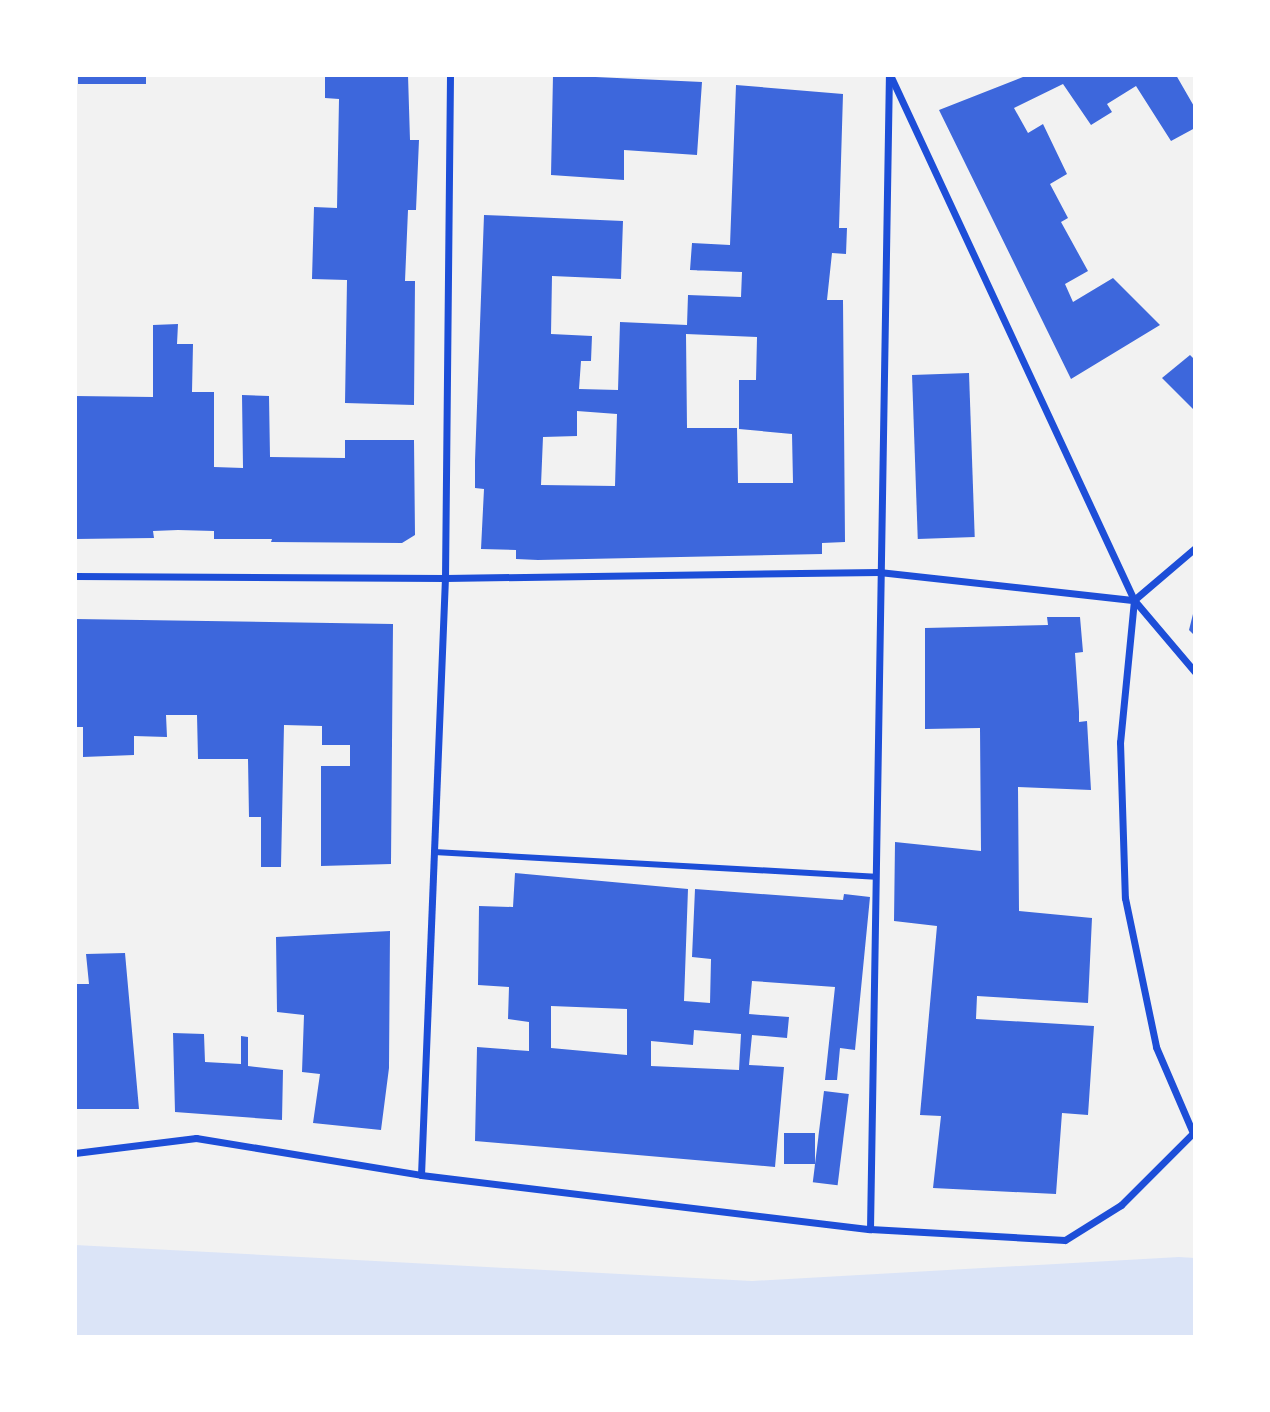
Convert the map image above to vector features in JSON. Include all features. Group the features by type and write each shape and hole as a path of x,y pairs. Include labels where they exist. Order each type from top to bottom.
{"street":[{"path":"421,1175 445,578 450,75"},
{"path":"870,1229 879,572 890,75"},
{"path":"890,75 1134,600 1195,673"},
{"path":"75,1153 196,1138 421,1175 870,1229 1065,1240 1121,1205 1194,1133 1156,1047 1125,898 1120,742 1134,600 1195,548"},
{"path":"75,576 445,578 879,572 1134,600"},
{"path":"434,852 875,877"}],"shaded area":[{"path":"75,1245 752,1281 1195,1258 1195,1337 75,1337"}],"building":[{"path":"78,75 146,75 146,84 78,84"},
{"path":"325,75 408,75 410,140 419,140 416,210 408,210 405,281 415,281 414,405 345,403 347,280 312,279 314,207 337,208 339,99 325,98"},
{"path":"553,75 702,82 697,155 624,150 624,180 551,175"},
{"path":"1028,75 1176,75 1195,108 1195,128 1171,141 1136,86 1107,104 1112,112 1091,125 1063,84 1014,108 1028,133 1043,124 1067,174 1050,184 1068,218 1061,222 1088,271 1065,284 1073,302 1113,278 1160,325 1071,379 939,110"},
{"path":"736,85 843,94 839,228 847,228 846,254 832,253 827,300 843,300 845,542 822,543 822,554 538,560 516,559 516,550 481,549 484,489 475,488 475,461 484,215 623,221 621,279 552,276 551,334 592,336 591,361 581,361 579,389 618,390 620,322 687,325 688,295 741,297 742,272 690,270 692,243 730,245","holes":["686,334 757,337 756,380 739,380 739,429 792,434 793,483 738,483 737,428 687,428","577,411 617,414 615,486 541,485 543,437 577,436"]},
{"path":"178,324 177,344 193,344 192,392 214,392 214,467 243,468 242,395 269,396 270,457 345,458 345,440 414,440 415,535 402,543 214,539 214,531 178,530 153,531 154,538 75,539 75,396 153,397 153,325"},
{"path":"1190,355 1195,360 1195,411 1162,378"},
{"path":"969,373 975,537 918,539 912,375"},
{"path":"1195,610 1195,636 1189,630"},
{"path":"1047,617 1080,617 1083,652 1075,653 1079,722 1087,721 1091,790 1018,787 1019,911 1092,918 1088,1003 977,996 976,1019 1094,1026 1088,1115 1062,1113 1056,1194 933,1188 941,1116 920,1115 937,926 894,921 895,842 981,851 980,728 925,729 925,628 1048,625"},
{"path":"75,619 393,624 391,864 321,866 321,766 350,766 350,745 322,745 322,726 284,725 281,867 261,867 261,817 249,817 248,759 198,759 197,715 166,715 167,737 134,736 134,755 83,757 83,727 75,727"},
{"path":"515,873 688,889 684,1001 710,1003 711,959 692,957 695,889 843,900 844,894 870,897 855,1050 840,1048 837,1080 825,1080 835,987 752,981 749,1014 789,1017 787,1038 752,1035 749,1065 784,1067 775,1167 475,1141 477,1047 529,1051 529,1022 508,1019 509,987 478,985 479,906 513,907","holes":["551,1006 627,1009 627,1055 551,1048","694,1030 741,1034 739,1070 651,1066 651,1041 693,1045"]},
{"path":"390,931 389,1068 381,1130 313,1123 320,1074 302,1072 304,1015 277,1012 276,937"},
{"path":"125,953 139,1109 75,1109 75,984 89,984 86,954"},
{"path":"173,1033 204,1034 205,1062 241,1064 241,1036 248,1037 248,1066 283,1070 282,1120 175,1112"},
{"path":"824,1091 849,1094 838,1185 813,1182"},
{"path":"784,1133 815,1133 815,1164 784,1164"}]}
